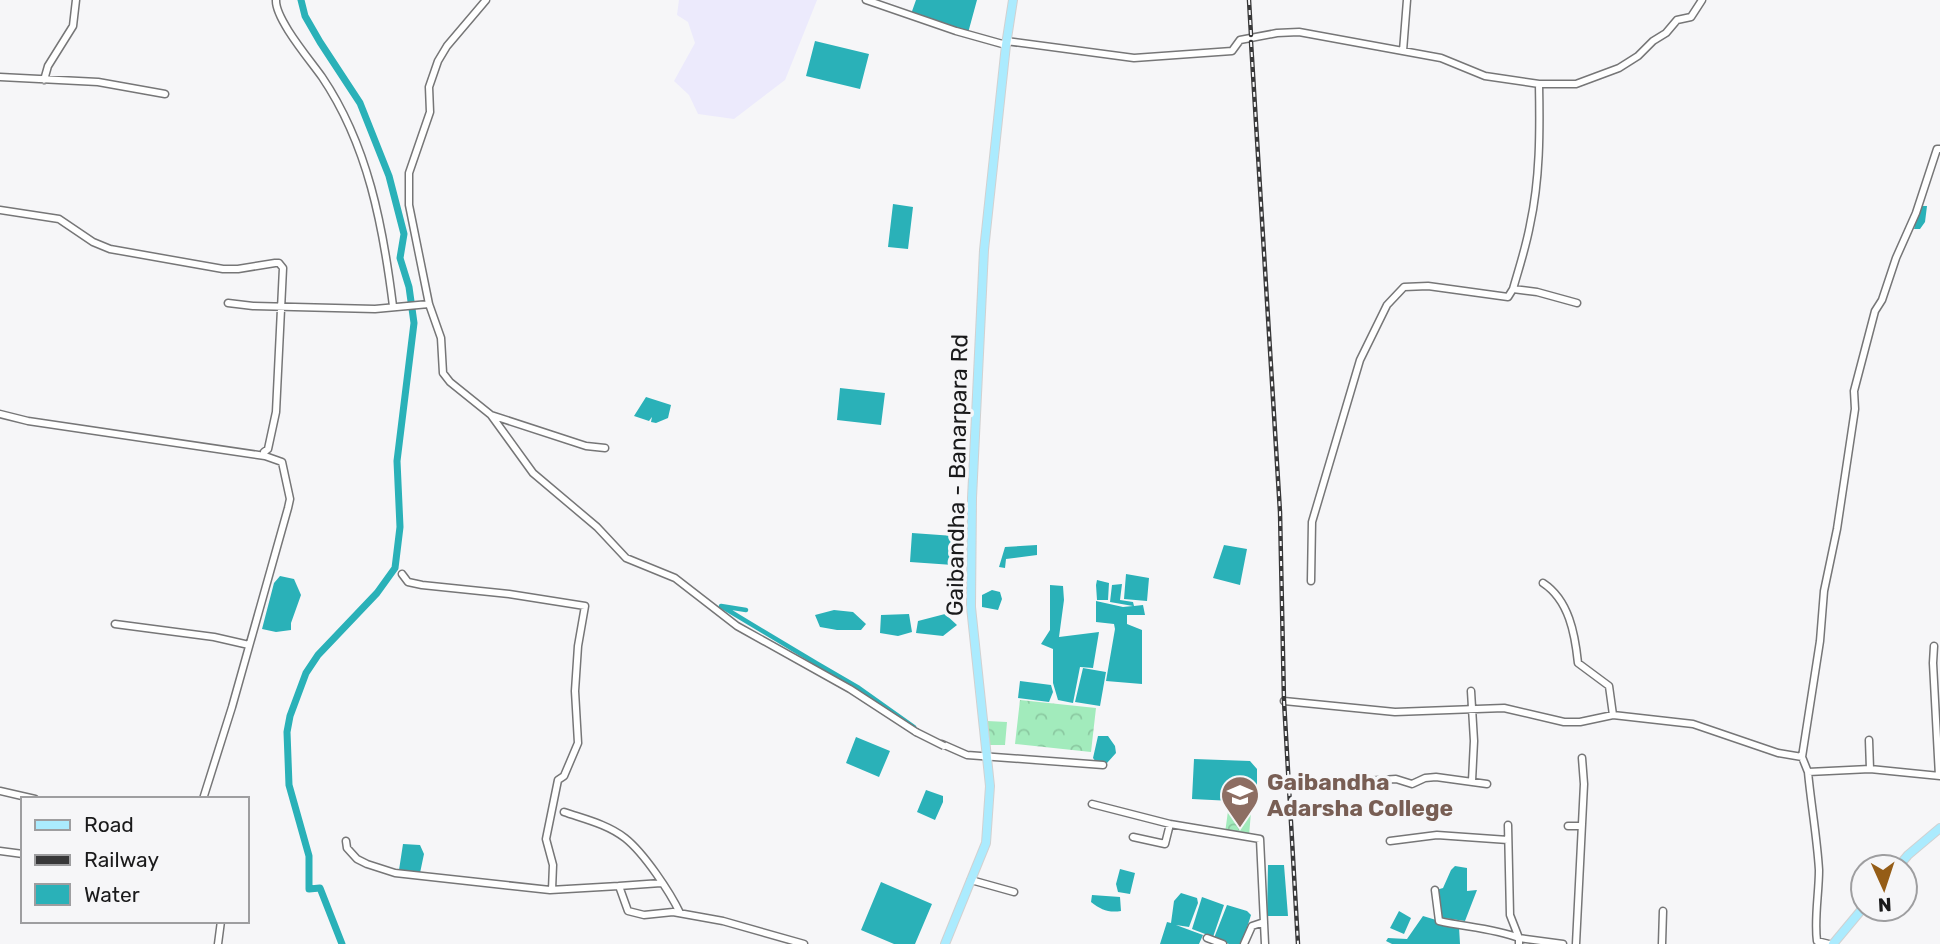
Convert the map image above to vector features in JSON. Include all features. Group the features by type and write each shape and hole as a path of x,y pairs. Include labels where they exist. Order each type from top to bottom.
{"main road":[{"name":"Gaibandha - Banarpara Rd","path":"946,944 986,843 990,786 971,607 968,514 974,372 984,250 1013,0"},
{"path":"1910,853 1940,828"},
{"path":"1831,944 1850,923"}],"street":[{"path":"44,80 48,66 73,26 76,0"},
{"path":"276,0 276,8 301,51 337,100 360,151 385,239 396,307"},
{"path":"486,0 447,46 438,61 429,87 430,112 409,173 409,205 428,304 441,338 443,373 450,382 491,415 533,473 597,527 626,558 675,578 737,626 849,689 916,732 965,757 987,756"},
{"path":"866,0 1006,43 1134,58 1232,51 1240,40 1299,32 1441,58 1485,76 1539,84 1576,84 1619,68 1667,33 1677,20 1691,17 1702,0"},
{"path":"1403,51 1407,0"},
{"path":"0,77 98,82 165,94"},
{"path":"1311,581 1312,522 1360,359 1387,305 1404,287 1427,286 1508,297 1513,289 1530,225 1536,188 1540,146 1539,84"},
{"path":"1831,944 1817,941 1819,867 1808,772 1802,757 1820,641 1824,591 1838,529 1855,410 1854,391 1862,355 1875,311 1882,300 1896,258 1916,213 1937,149 1940,149"},
{"path":"0,210 60,219 93,242 110,249 223,269 279,263 283,268 283,276 276,412 265,456"},
{"path":"1513,289 1537,292 1577,303"},
{"path":"228,303 375,309 428,304"},
{"path":"0,414 28,421 265,456 282,462 290,499 204,797"},
{"path":"491,415 586,446 605,448"},
{"path":"402,574 408,582 422,585 509,594 585,606 578,646 575,691 578,743 564,776 558,780 546,839 553,865 552,890"},
{"path":"1543,583 1553,589 1563,603 1572,629 1578,663 1609,687 1613,715"},
{"path":"115,624 214,637 249,645"},
{"path":"1808,772 1870,769 1940,776 1934,646"},
{"path":"1471,691 1472,780"},
{"path":"1284,701 1395,712 1504,708 1564,722 1580,722 1613,715 1693,724 1778,753 1802,757"},
{"path":"930,739 967,755 1103,765"},
{"path":"1869,740 1870,769"},
{"path":"1576,944 1584,784 1582,758"},
{"path":"1289,788 1396,779 1412,784 1436,776 1487,784"},
{"path":"0,791 26,797"},
{"path":"1092,804 1170,824 1260,839 1265,944"},
{"path":"564,812 599,824 625,838 670,891 680,913"},
{"path":"1133,837 1166,844 1170,824"},
{"path":"1508,825 1510,915 1519,941"},
{"path":"1568,826 1581,826"},
{"path":"1390,841 1437,835 1508,840"},
{"path":"346,841 347,848 357,859 395,873 552,890 661,883"},
{"path":"0,851 21,854"},
{"path":"971,880 1014,892"},
{"path":"619,887 628,911 644,915 680,913 723,920 804,944"},
{"path":"1435,890 1438,921 1474,926 1519,941 1563,944"},
{"path":"1662,944 1663,911"},
{"path":"1244,944 1252,926 1264,922"},
{"path":"218,944 221,923"},
{"path":"1207,938 1223,944"}],"shaded area":[{"path":"679,0 817,0 785,80 734,119 698,114 689,95 674,81 695,43 688,22 677,15"}],"green space":[{"path":"1020,700 1096,708 1091,752 1015,744"},
{"path":"987,721 1007,722 1005,745 987,745"},
{"path":"1228,811 1251,812 1249,836 1225,833"}],"water":[{"path":"916,0 977,0 968,33 911,14"},
{"path":"815,41 869,54 860,89 806,76"},
{"path":"893,204 913,207 908,249 888,247"},
{"path":"1922,206 1927,206 1925,222 1920,229 1914,229 1918,211"},
{"path":"840,388 885,393 881,425 837,420"},
{"path":"646,397 671,405 668,418 656,423 651,422 652,417 649,421 634,416"},
{"path":"912,533 954,536 953,565 910,562"},
{"path":"1037,545 1037,555 1006,559 1005,568 999,567 1005,547"},
{"path":"1224,545 1247,549 1240,585 1213,578"},
{"path":"1126,574 1149,578 1147,601 1124,599"},
{"path":"280,576 294,579 301,595 291,630 276,632 262,629 274,583"},
{"path":"1097,580 1109,583 1108,600 1097,600"},
{"path":"1122,584 1120,600 1133,602 1134,606 1143,605 1145,615 1127,615 1127,624 1142,630 1142,684 1106,681 1115,629 1114,624 1096,622 1096,601 1123,607 1133,606 1110,602 1112,585"},
{"path":"1050,585 1063,586 1059,637 1099,632 1093,668 1080,667 1073,703 1058,700 1053,683 1053,649 1041,644 1050,630"},
{"path":"992,590 1000,592 1002,599 998,610 982,607 982,595"},
{"path":"834,610 853,612 866,624 861,630 820,627 815,615"},
{"path":"909,614 912,632 898,636 880,633 881,615"},
{"path":"945,614 957,625 943,636 916,633 918,621"},
{"path":"1083,668 1106,672 1100,706 1075,702"},
{"path":"1020,681 1051,685 1053,692 1049,702 1018,698"},
{"path":"1098,736 1108,736 1115,746 1116,753 1107,763 1096,762 1093,758"},
{"path":"856,737 890,751 879,777 846,763"},
{"path":"1194,759 1250,761 1257,769 1257,793 1252,802 1192,799"},
{"path":"926,790 943,796 935,820 917,812"},
{"path":"403,844 420,845 424,854 420,873 399,870"},
{"path":"1268,865 1284,865 1288,916 1267,916"},
{"path":"1455,866 1467,868 1467,891 1477,890 1465,921 1437,917 1436,890 1443,888"},
{"path":"1120,869 1135,873 1130,894 1118,892 1116,884"},
{"path":"881,882 932,904 915,944 894,944 861,930"},
{"path":"1181,893 1197,898 1198,903 1189,927 1176,925 1203,935 1199,944 1160,944 1167,922 1171,923 1174,901"},
{"path":"1092,895 1120,897 1121,911 1098,907 1091,902"},
{"path":"1202,897 1224,905 1213,937 1192,929"},
{"path":"1227,905 1247,911 1251,915 1242,944 1229,944 1214,938"},
{"path":"1399,911 1411,918 1404,934 1390,928"},
{"path":"1423,916 1459,927 1460,944 1392,944 1386,941 1388,938 1407,939"}],"waterway":[{"path":"301,0 305,16 360,103 389,176 404,234 400,258 409,287 414,323 397,461 400,527 395,568 377,593 318,655 306,673 287,732 289,785 309,856 309,889 320,888 342,944"},
{"path":"746,610 721,606 816,663"},
{"path":"816,663 859,688 914,727"}],"railway":[{"path":"1249,0 1251,35"},
{"path":"1251,42 1280,512 1284,701 1298,944"}],"place":[{"name":"Gaibandha Adarsha College","path":"1240,829"}]}
